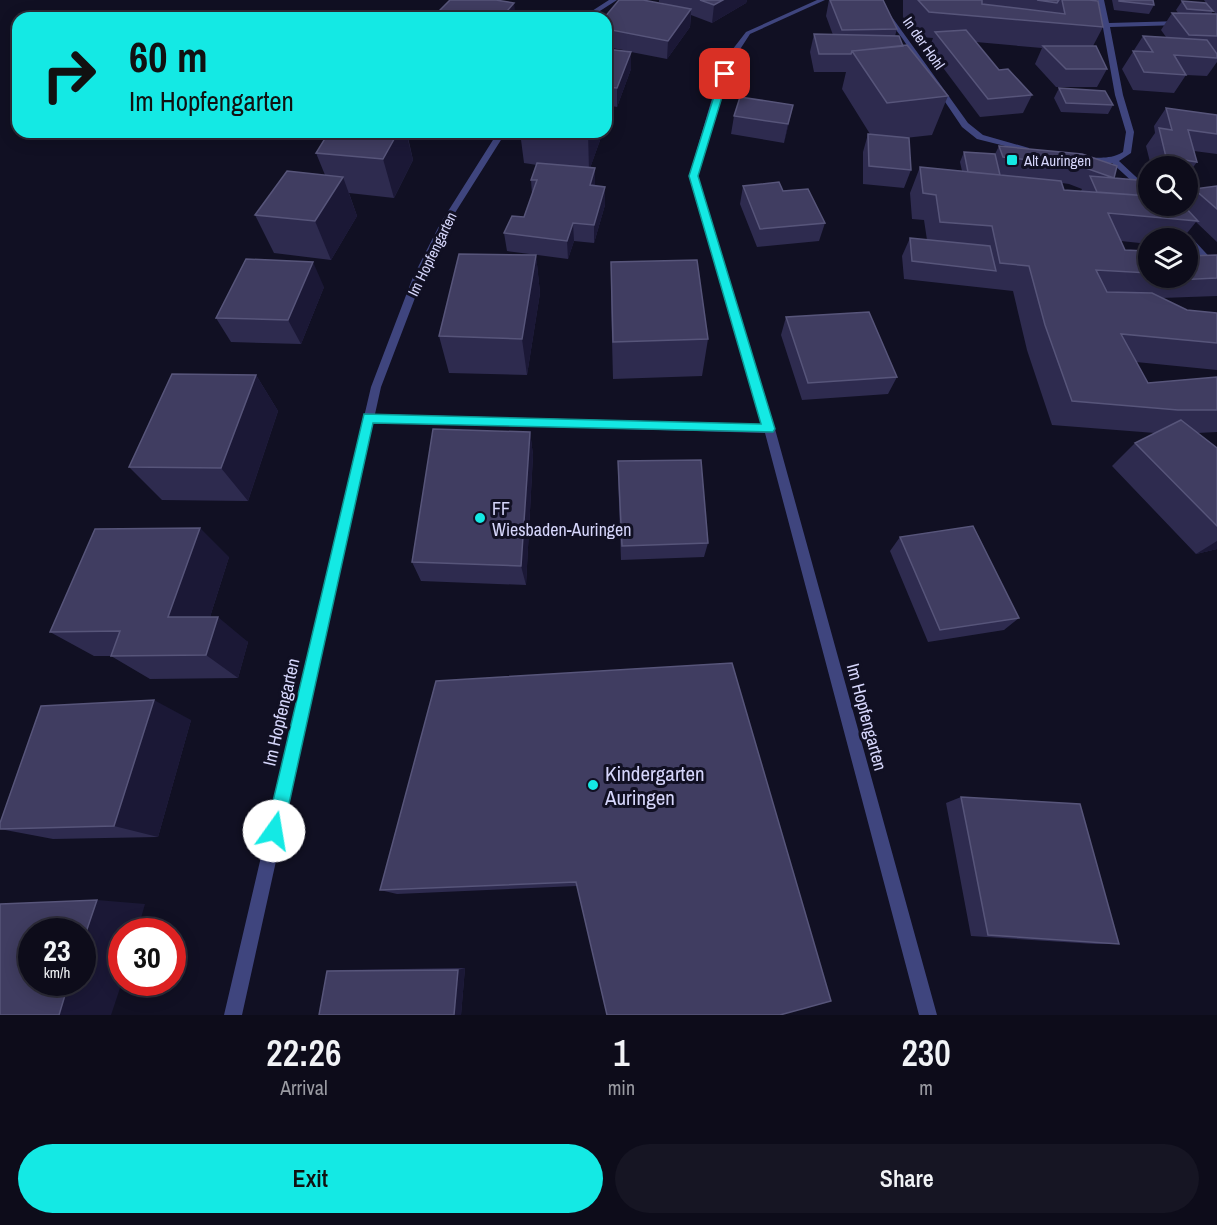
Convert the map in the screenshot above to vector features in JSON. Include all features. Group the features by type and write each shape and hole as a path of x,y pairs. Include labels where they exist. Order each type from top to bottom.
{"street":[{"path":"594,12 614,0"},
{"name":"Im Hopfengarten","path":"822,0 748,33 733,54 717,95 693,176 769,429 928,1015"},
{"name":"In der Hohl","path":"871,0 887,14 905,37 965,125 980,137 1032,151"},
{"path":"1082,160 1114,161 1127,153 1130,132 1119,96 1101,0"},
{"path":"1107,25 1187,24"},
{"name":"Im Hopfengarten","path":"233,1015 376,387 418,276 444,224 498,138"},
{"path":"1114,161 1138,184"},
{"path":"1198,250 1217,271"},
{"path":"368,418 769,429"}],"building":[{"path":"450,0 496,0 514,3 506,12 438,12"},
{"path":"619,0 643,0 691,9 668,41 612,30 612,12 609,12"},
{"path":"700,0 723,0 714,5"},
{"path":"830,0 883,0 897,29 842,30"},
{"path":"918,0 982,0 982,4 1065,14 1062,0 1098,1 1103,27 929,12"},
{"path":"1037,0 1059,0 1057,3"},
{"path":"1153,0 1154,5 1119,1"},
{"path":"1182,1 1206,3 1213,11 1187,9"},
{"path":"1172,13 1217,14 1217,36 1189,35"},
{"path":"966,30 999,70 1008,69 1032,95 988,99 935,32"},
{"path":"814,34 899,36 903,46 852,51 851,54 819,54"},
{"path":"1143,36 1207,40 1217,54 1217,58 1174,55 1186,75 1144,72 1133,51 1153,52"},
{"path":"907,45 948,96 887,103 852,51"},
{"path":"1043,46 1096,46 1107,69 1066,69"},
{"path":"612,50 631,52 617,88 612,88"},
{"path":"1059,88 1105,91 1113,105 1066,103"},
{"path":"740,97 793,105 788,124 734,116"},
{"path":"1166,108 1217,115 1217,134 1188,130 1195,156 1166,156 1159,128 1172,130"},
{"path":"868,134 909,138 911,170 869,166"},
{"path":"325,138 395,138 383,159 316,153"},
{"path":"999,146 1082,154 1117,166 1114,178 1080,166 1003,157"},
{"path":"964,152 995,154 1000,175 968,172"},
{"path":"537,163 595,168 590,185 605,187 594,225 573,223 567,241 504,233 512,216 524,217 537,180 531,180"},
{"path":"920,167 1061,181 1064,190 1138,195 1138,216 1108,213 1125,250 1138,251 1138,272 1096,270 1107,292 1152,293 1187,310 1217,313 1217,343 1121,334 1148,383 1217,377 1217,410 1178,410 1072,401 1045,325 1029,266 1000,263 992,226 940,222 936,195 923,193"},
{"path":"287,171 343,177 315,221 255,215"},
{"path":"1090,176 1138,180 1138,195 1097,192"},
{"path":"779,182 783,191 808,189 825,223 760,229 743,186"},
{"path":"1217,186 1217,209 1198,192 1198,188"},
{"path":"1142,216 1193,216 1198,221"},
{"path":"910,238 990,246 996,271 912,261"},
{"path":"459,254 536,255 522,339 439,336"},
{"path":"1217,255 1217,278 1198,279 1198,256"},
{"path":"246,259 313,262 288,320 216,318"},
{"path":"697,260 708,339 613,342 611,262"},
{"path":"869,312 897,377 808,383 786,317"},
{"path":"172,374 256,375 221,468 129,467"},
{"path":"1181,420 1217,448 1217,526 1135,443"},
{"name":"FF Wiesbaden-Auringen","path":"433,429 530,432 521,566 412,562"},
{"path":"701,460 708,543 622,546 618,461"},
{"path":"973,526 1019,618 940,630 900,537"},
{"path":"200,528 168,617 218,617 206,655 111,656 120,631 50,632 95,529"},
{"path":"732,663 831,1001 780,1015 607,1015 576,882 380,890 436,681"},
{"path":"154,700 114,826 0,829 0,823 41,706"},
{"path":"961,797 1080,804 1119,944 988,935"},
{"path":"97,900 91,918 18,918 18,996 65,996 59,1015 0,1015 0,904"},
{"path":"458,970 454,1015 319,1015 327,971"}],"place":[{"name":"Alt Auringen","path":"1012,160"},
{"name":"FF Wiesbaden-Auringen","path":"480,518"},
{"name":"Kindergarten Auringen","path":"593,785"}],"route":[{"path":"274,831 368,418 769,429 693,176 725,74"}]}
